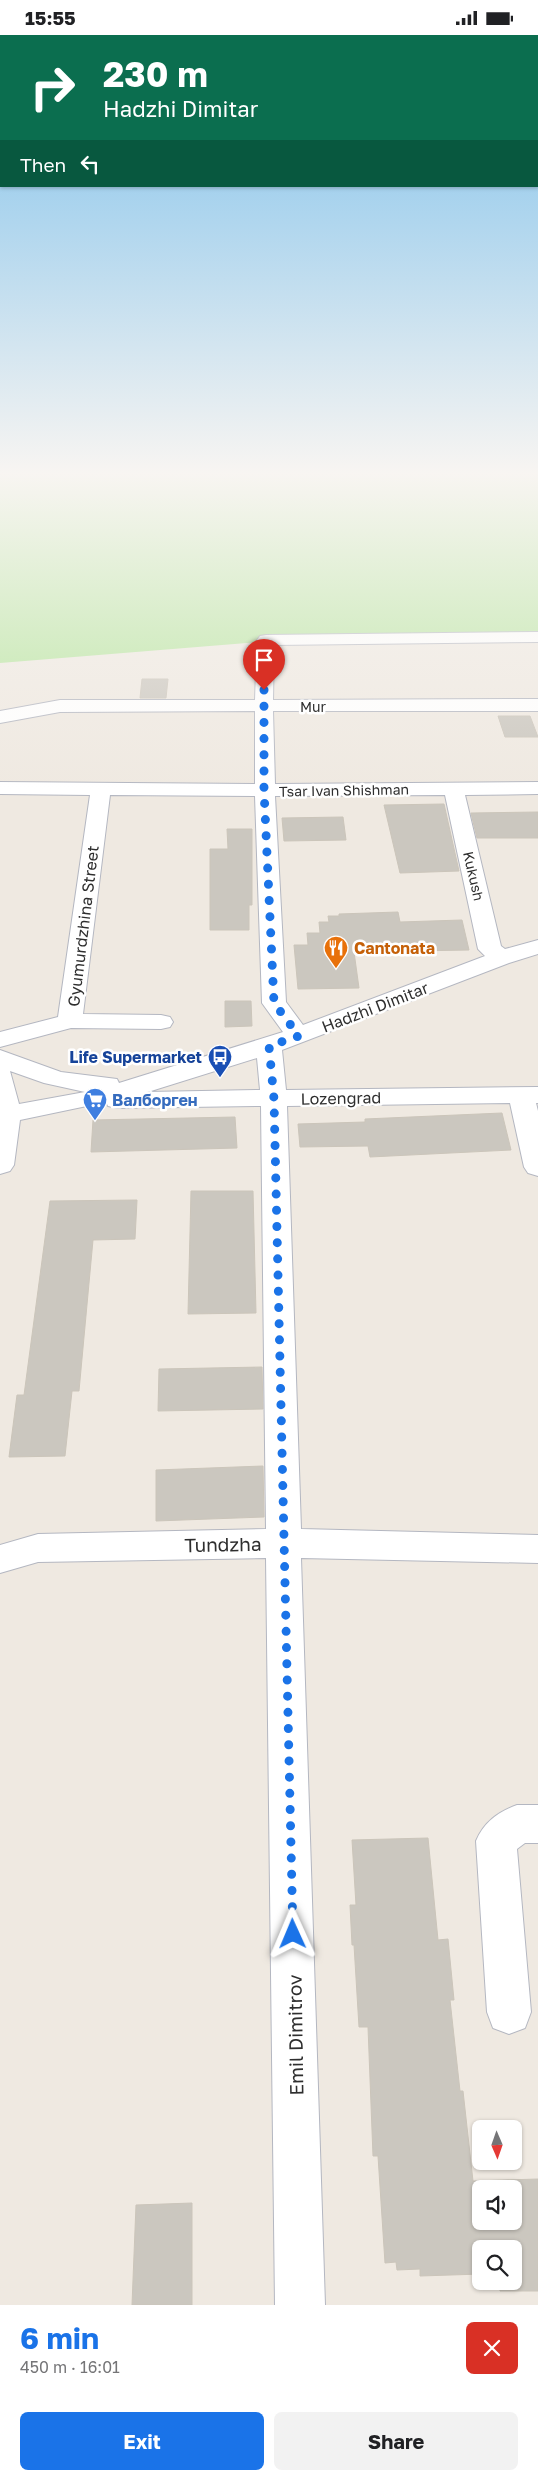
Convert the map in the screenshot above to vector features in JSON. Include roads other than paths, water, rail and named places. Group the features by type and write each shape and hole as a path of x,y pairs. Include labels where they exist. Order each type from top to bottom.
{"street":[{"path":"284,1041 274,1003 264,790 266,640 538,637"},
{"name":"Mur","path":"0,717 24,711 60,706 538,705"},
{"name":"Tsar Ivan Shishman","path":"0,788 264,790 538,788"},
{"name":"Gyumurdzhina Street","path":"0,1040 70,1021 101,789"},
{"name":"Kukush","path":"454,789 490,949 501,958"},
{"name":"Hadzhi Dimitar","path":"3,1114 84,1100 142,1085 284,1041 501,958 538,947"},
{"path":"70,1021 161,1022"},
{"name":"Emil Dimitrov","path":"284,1041 274,1099 300,2305"},
{"path":"0,1058 40,1074 82,1084 142,1085"},
{"path":"0,1075 3,1114 0,1165"},
{"path":"530,1095 538,1167"},
{"name":"Lozengrad","path":"84,1100 530,1095"},
{"name":"Tundzha","path":"0,1559 38,1548 285,1543 538,1549"},
{"path":"510,2012 496,1841 517,1824 538,1824"}],"place":[{"name":"Cantonata","path":"336,969"},
{"name":"Life Supermarket","path":"220,1078"},
{"name":"Валборген","path":"95,1121"}]}
